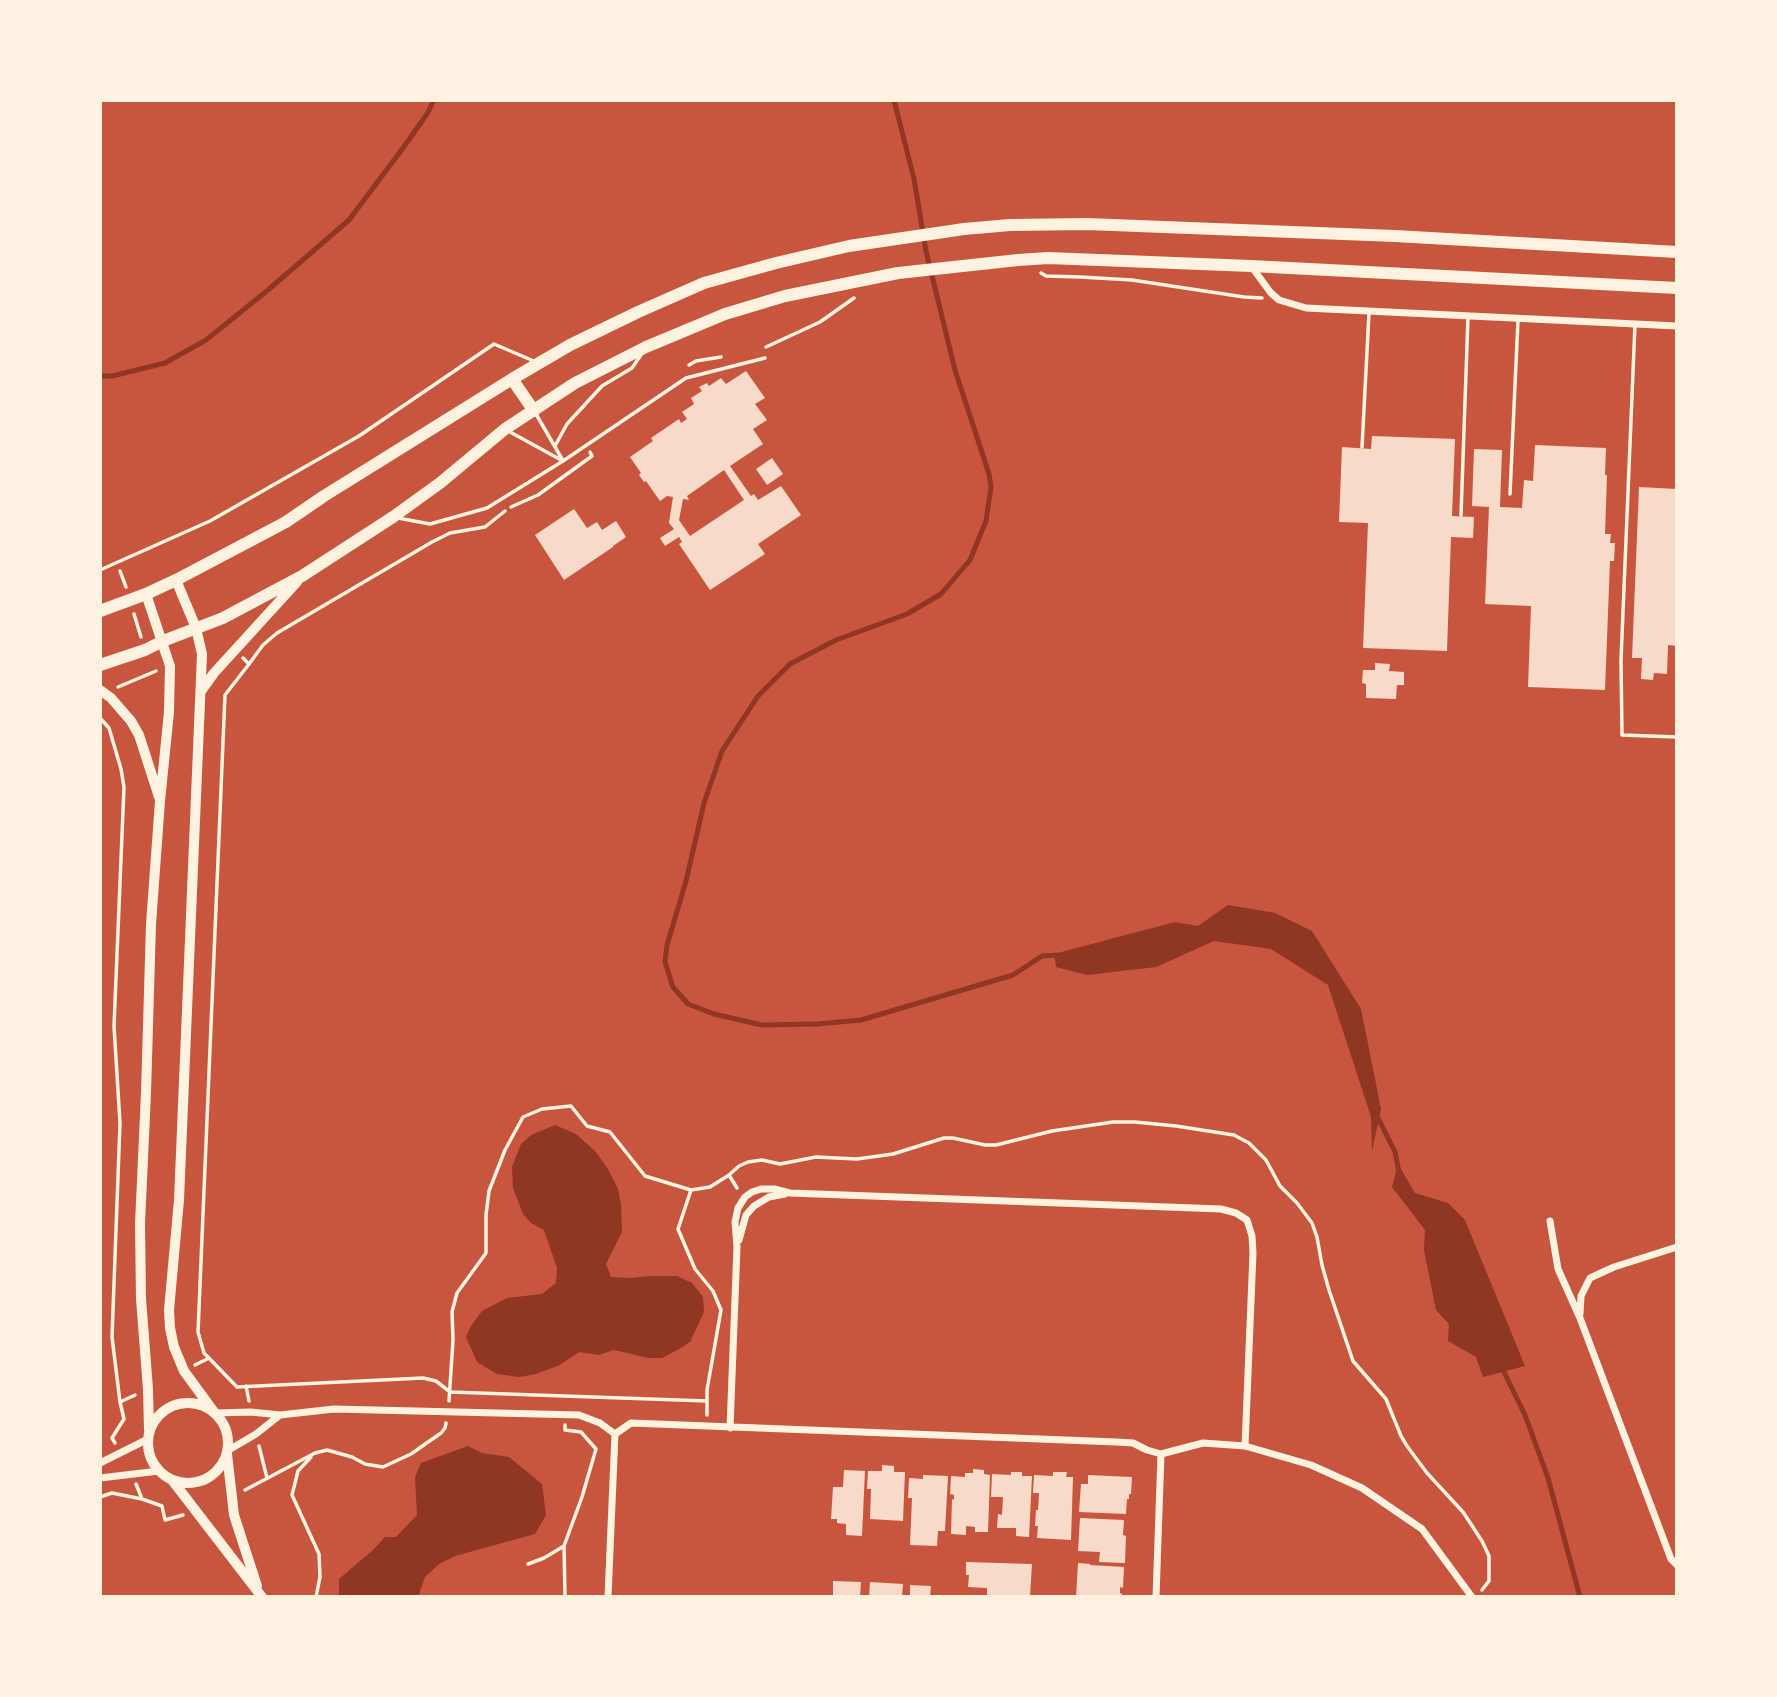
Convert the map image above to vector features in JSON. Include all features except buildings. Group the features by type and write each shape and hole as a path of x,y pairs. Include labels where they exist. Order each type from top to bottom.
{"highway":[{"path":"100,611 176,580 286,523 324,496 512,379 570,345 627,317 704,283 849,246 931,233 1010,225 1087,224 1395,236 1677,252"},
{"path":"100,665 223,618 302,576 393,517 506,429 575,383 646,347 725,314 785,296 898,273 1018,260 1087,259 1677,288"},
{"path":"512,379 534,411"}],"street":[{"path":"1251,266 1271,293 1279,299 1306,308 1677,326"},
{"path":"201,692 214,673 302,576"},
{"path":"176,580 196,628 202,654 179,1200 169,1310 170,1328 184,1371 223,1423 226,1431 234,1515 260,1595"},
{"path":"146,594 170,666 169,712 151,924 140,1224 141,1299 148,1389 148,1448 151,1460 159,1471 172,1480 260,1595"},
{"path":"102,691 122,709 139,735 160,801"},
{"path":"730,1428 737,1247 735,1222 738,1208 745,1197 761,1189 774,1189 790,1193 1221,1209 1236,1213 1247,1220 1253,1253 1245,1446"},
{"path":"737,1247 746,1215 754,1206 769,1197 790,1193"},
{"path":"1549,1221 1558,1269 1580,1318 1671,1559 1677,1565"},
{"path":"1580,1318 1581,1296 1590,1278 1614,1267 1677,1247"},
{"path":"100,1463 149,1435 156,1418 168,1408 181,1403 205,1406 214,1413 251,1412 280,1415 334,1409 579,1415 600,1423 615,1434"},
{"path":"172,1480 186,1483 202,1480 215,1473 227,1452 280,1415"},
{"path":"615,1434 631,1423 1116,1442 1133,1443 1161,1454 1203,1444 1245,1446 1311,1465 1362,1488 1422,1529 1474,1597"},
{"path":"608,1597 615,1434"},
{"path":"1156,1597 1161,1454"},
{"path":"100,1478 159,1471"}],"lane":[{"path":"1362,446 1369,311"},
{"path":"1461,515 1468,315"},
{"path":"1510,494 1518,318"},
{"path":"1635,324 1621,660 1622,735 1677,737"},
{"path":"100,570 210,521 359,436 494,344 539,363"},
{"path":"555,446 567,424 602,386 632,368 646,347"},
{"path":"393,517 430,524 487,508 563,461 686,378 765,358"},
{"path":"534,411 563,461"},
{"path":"506,429 563,461"}],"path":[{"path":"1018,260 1046,276 1132,280 1244,297 1279,299"},
{"path":"118,563 145,650"},
{"path":"234,652 249,664 225,695 198,1332 204,1353 237,1387 423,1378 436,1381 450,1392 707,1401"},
{"path":"102,691 170,666"},
{"path":"101,721 108,728 115,749 124,794 114,1026 120,1123 112,1338 124,1419 111,1438 121,1453"},
{"path":"232,1497 315,1453 327,1450 365,1464 383,1467 411,1454 445,1428 450,1392 452,1312 457,1293 486,1253 489,1191 505,1150 523,1117 542,1109 571,1106 587,1126 611,1132 645,1176 691,1190 710,1187 740,1166 755,1160 788,1164 807,1158 857,1159 894,1154 944,1138 996,1145 1052,1131 1113,1122 1176,1126 1234,1135 1242,1139 1266,1160 1280,1186 1312,1223 1329,1290 1353,1361 1386,1399 1407,1446 1427,1473 1463,1512 1489,1556 1489,1581 1474,1597"},
{"path":"691,1190 678,1229 695,1269 713,1291 720,1310 718,1336 707,1390 707,1427"},
{"path":"184,1371 209,1358"},
{"path":"120,1402 148,1389"},
{"path":"565,1424 565,1430 581,1432 596,1449 564,1546 565,1597"},
{"path":"315,1453 298,1471 292,1495 320,1554 320,1577 316,1597"},
{"path":"133,1475 142,1499"},
{"path":"100,1497 112,1493 162,1506 165,1520 197,1512"},
{"path":"528,1564 564,1546"}],"shaded area":[{"path":"1228,905 1275,913 1312,931 1361,1009 1381,1109 1372,1151 1371,1117 1328,985 1271,949 1214,941 1156,967 1087,975 1056,967 1054,954 1175,922 1198,926"},
{"path":"555,1125 576,1134 595,1151 618,1189 622,1232 606,1264 611,1277 677,1276 692,1283 703,1297 704,1312 690,1342 662,1358 648,1358 614,1350 599,1355 579,1352 560,1365 519,1377 497,1374 477,1362 466,1337 482,1311 507,1298 542,1294 556,1283 557,1268 544,1230 531,1223 523,1214 513,1188 512,1167 521,1144 531,1135"},
{"path":"1398,1164 1415,1193 1448,1203 1465,1220 1525,1366 1483,1377 1476,1357 1448,1341 1449,1324 1436,1310 1424,1250 1425,1230 1392,1187"},
{"path":"468,1446 482,1453 509,1457 542,1484 546,1515 535,1534 455,1556 439,1564 425,1577 418,1597 339,1597 339,1579 385,1537 396,1537 417,1515 415,1477 421,1463"}],"waterway":[{"path":"100,376 112,376 165,363 206,340 268,290 349,220 403,148 434,100"},
{"path":"894,100 955,370 989,474 991,487 986,521 970,560 941,594 907,614 836,640 790,664 758,696 722,751 704,803 686,881 667,945 665,962 673,987 688,1004 714,1014 762,1025 861,1020 1013,975 1042,956 1058,955"},
{"path":"1377,1116 1395,1152 1399,1172"},
{"path":"1501,1366 1525,1415 1548,1478 1580,1597"}]}
